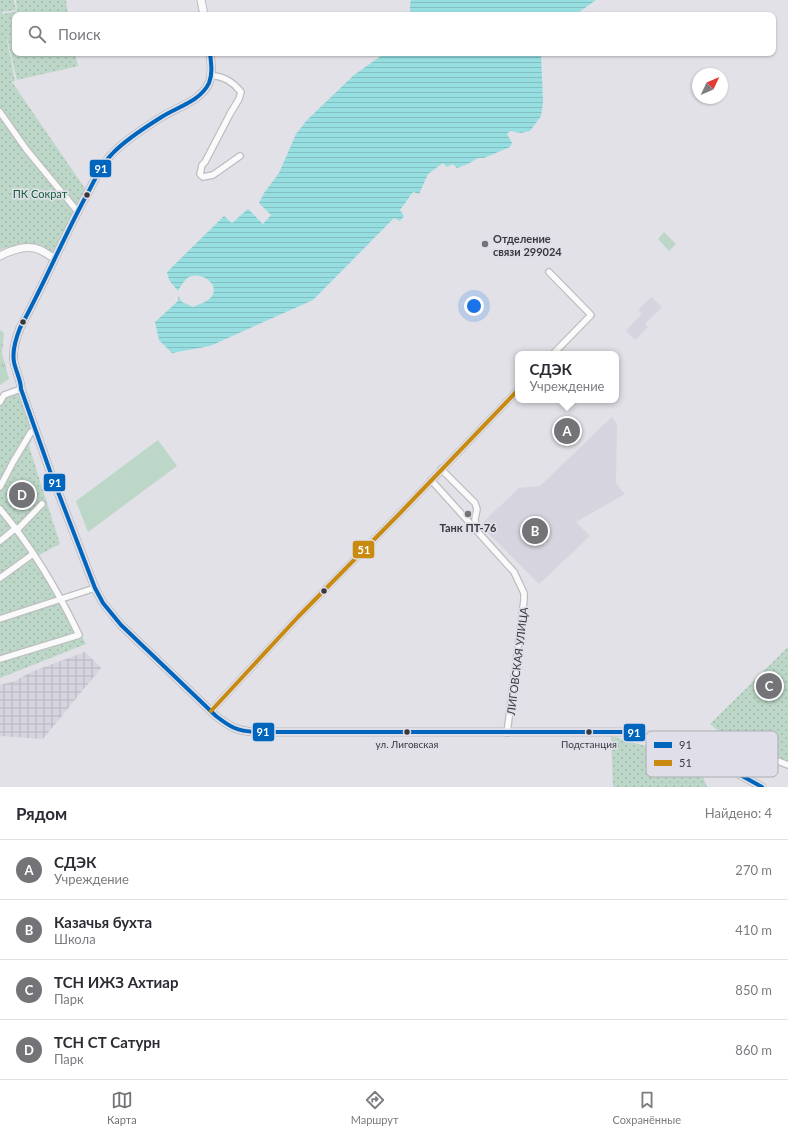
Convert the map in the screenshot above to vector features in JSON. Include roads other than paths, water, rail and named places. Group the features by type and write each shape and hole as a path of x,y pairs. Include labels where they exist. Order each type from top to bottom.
{"main road":[{"path":"201,0 203,12"},
{"path":"210,56 212,68 211,76 206,88 196,97 161,117 122,145 104,163 54,258 16,338 14,360 21,382 21,389 95,588 103,603 121,625 211,711 231,727 242,731 508,733 629,732 646,734"},
{"path":"0,256 29,248 54,251 62,244"},
{"path":"40,250 54,258"},
{"path":"40,250 48,258 49,270"},
{"path":"744,777 762,787"}],"street":[{"path":"211,76 224,78 241,92 239,99 202,165 200,174 203,178 212,175 240,156"},
{"path":"0,112 26,149 78,212"},
{"path":"548,272 590,315 556,351"},
{"path":"0,402 4,395 21,389"},
{"path":"211,711 298,616 515,393"},
{"path":"0,487 31,432 36,430"},
{"path":"441,469 467,493 475,503 477,509 475,519 476,529"},
{"name":"ЛИГОВСКАЯ УЛИЦА","path":"431,480 514,572 524,593 508,733"},
{"path":"0,541 16,529 42,504"},
{"path":"0,509 16,529 62,599 79,635 0,660"},
{"path":"0,578 32,554"},
{"path":"0,619 95,588"},
{"path":"778,761 788,765"}],"water":[{"path":"411,0 596,0 579,12 410,12"},
{"path":"381,56 541,56 543,103 541,116 530,131 521,133 510,131 507,134 512,143 510,147 484,158 478,158 457,168 453,164 447,167 443,163 428,174 419,194 413,192 400,210 404,216 400,221 394,218 313,300 210,346 172,353 159,340 155,322 178,301 178,296 182,302 193,307 208,300 214,291 208,279 193,276 189,277 183,283 178,291 169,280 167,272 224,216 232,223 248,209 263,224 271,215 259,203 264,193 279,173 296,134 307,120 354,75"}],"place":[{"name":"Отделение связи 299024","path":"485,244"},
{"name":"СДЭК","path":"567,431"},
{"name":"ТСН СТ Сатурн","path":"22,495"},
{"name":"Танк ПТ-76","path":"468,514"},
{"name":"Казачья бухта","path":"535,531"},
{"name":"ТСН ИЖЗ Ахтиар","path":"769,686"},
{"name":"ул. Лиговская","path":"407,732"},
{"name":"Подстанция","path":"589,732"}],"park label":[{"name":"ПК Сократ","path":"40,193"}]}
